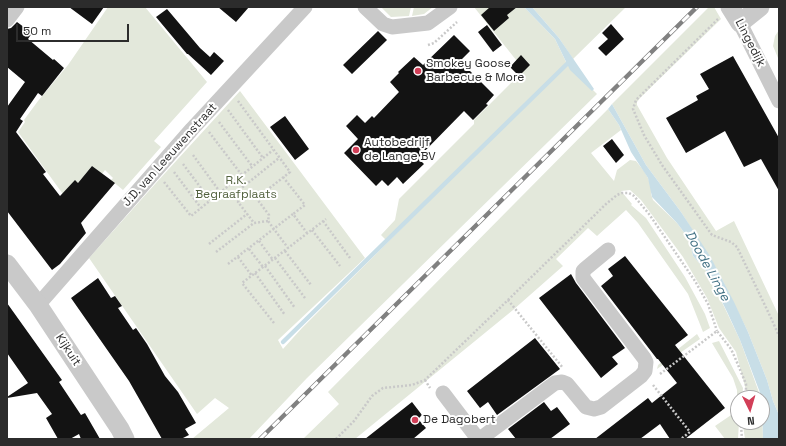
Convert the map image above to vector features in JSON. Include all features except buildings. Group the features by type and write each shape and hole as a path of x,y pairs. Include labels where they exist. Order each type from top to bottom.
{"street":[{"path":"7,20 17,7"},
{"name":"J.D. van Leeuwenstraat","path":"38,305 192,129 305,7"},
{"path":"365,7 383,24 392,27 428,24 450,7"},
{"path":"740,23 760,7"},
{"name":"Lingedijk","path":"724,12 740,23 779,101"},
{"path":"443,393 479,439 555,383 562,382 567,384 586,407 594,409 601,407 646,378 644,358 583,278 584,269 608,250"},
{"name":"Kijkuit","path":"7,264 38,305 125,439"}],"path":[{"path":"724,12 636,100 633,109 644,135 662,165 712,235 731,242 737,247 779,336"},
{"path":"428,45 434,43 460,20"},
{"path":"223,115 237,100 290,172 257,198"},
{"path":"228,109 263,158"},
{"path":"213,125 218,120 252,166"},
{"path":"204,135 208,130 242,174"},
{"path":"164,182 191,216 273,150"},
{"path":"193,155 220,192"},
{"path":"239,190 279,158"},
{"path":"183,164 210,200"},
{"path":"174,172 201,208"},
{"path":"228,264 305,205 283,177"},
{"path":"254,223 238,202 242,193 251,191 257,198 269,215 268,221 288,248"},
{"path":"209,244 247,214"},
{"path":"293,214 307,233"},
{"path":"274,323 242,283 324,220 350,258"},
{"path":"216,252 254,223 268,221"},
{"path":"312,230 340,266"},
{"path":"259,241 305,298"},
{"path":"249,249 295,308"},
{"path":"285,250 311,285"},
{"path":"238,257 252,276"},
{"path":"255,273 285,315"},
{"path":"336,439 354,421 372,396 383,388 412,385 425,380 508,300 563,369 562,382"},
{"path":"681,439 690,432 646,378 717,330 731,348 746,384 746,390"}],"green space":[{"path":"108,7 145,7 207,82 154,141 161,147 123,190 111,180 113,178 105,170 102,174 92,166 78,183 75,181 65,197 18,132 25,122 24,120 68,65"},
{"path":"381,7 411,7 409,16 391,17"},
{"path":"414,7 433,7 424,14 412,16"},
{"name":"R.K. Begraafplaats","path":"474,7 524,7 555,39 567,64 597,94 307,378 249,439 192,439 229,408 215,398 197,414 89,258 240,91 365,258 278,340 283,349 302,328 527,103 386,240 381,235 395,220 399,199 474,124 474,120 524,70"},
{"path":"532,7 626,7 573,59 559,38"},
{"path":"709,7 714,7 721,19 641,97 637,102 637,105 667,158 716,231 734,221 779,316 779,415 748,332 718,271 681,212 646,165 612,104"},
{"path":"779,30 778,58 773,46 775,36"},
{"path":"608,109 621,130 591,153 614,181 617,170 630,160 636,161 644,171 651,187 653,200 677,223 689,239 693,256 708,273 740,340 758,390 746,390 736,352 719,328 707,298 683,257 641,200 630,190 621,191 632,204 631,205 646,218 685,277 705,314 710,328 703,332 688,294 638,223 626,210 597,236 588,228 556,259 563,266 513,310 355,439 303,439 339,404 328,392"},
{"path":"697,334 700,339 657,369 658,365"},
{"path":"719,341 743,390 737,390 733,378 712,343"},
{"path":"730,416 730,430 739,430 738,439 725,439 715,426"},
{"path":"744,430 763,430 763,439 745,439"}],"water":[{"path":"524,7 532,7 559,38 594,89 592,91 570,70 555,39"},
{"name":"Doode Linge","path":"612,104 646,165 681,212 710,256 748,332 770,390 759,390 740,340 708,273 693,256 689,239 677,223 652,197 648,178 631,152 619,125 608,109"},
{"path":"770,390 779,415 779,439 763,439 763,430 770,430"}],"waterway":[{"path":"283,342 570,61"}],"railway":[{"path":"260,439 697,7"}],"place":[{"name":"Smokey Goose Barbecue & More","path":"418,71"},
{"name":"Autobedrijf de Lange BV","path":"356,150"},
{"name":"De Dagobert","path":"415,420"}]}
